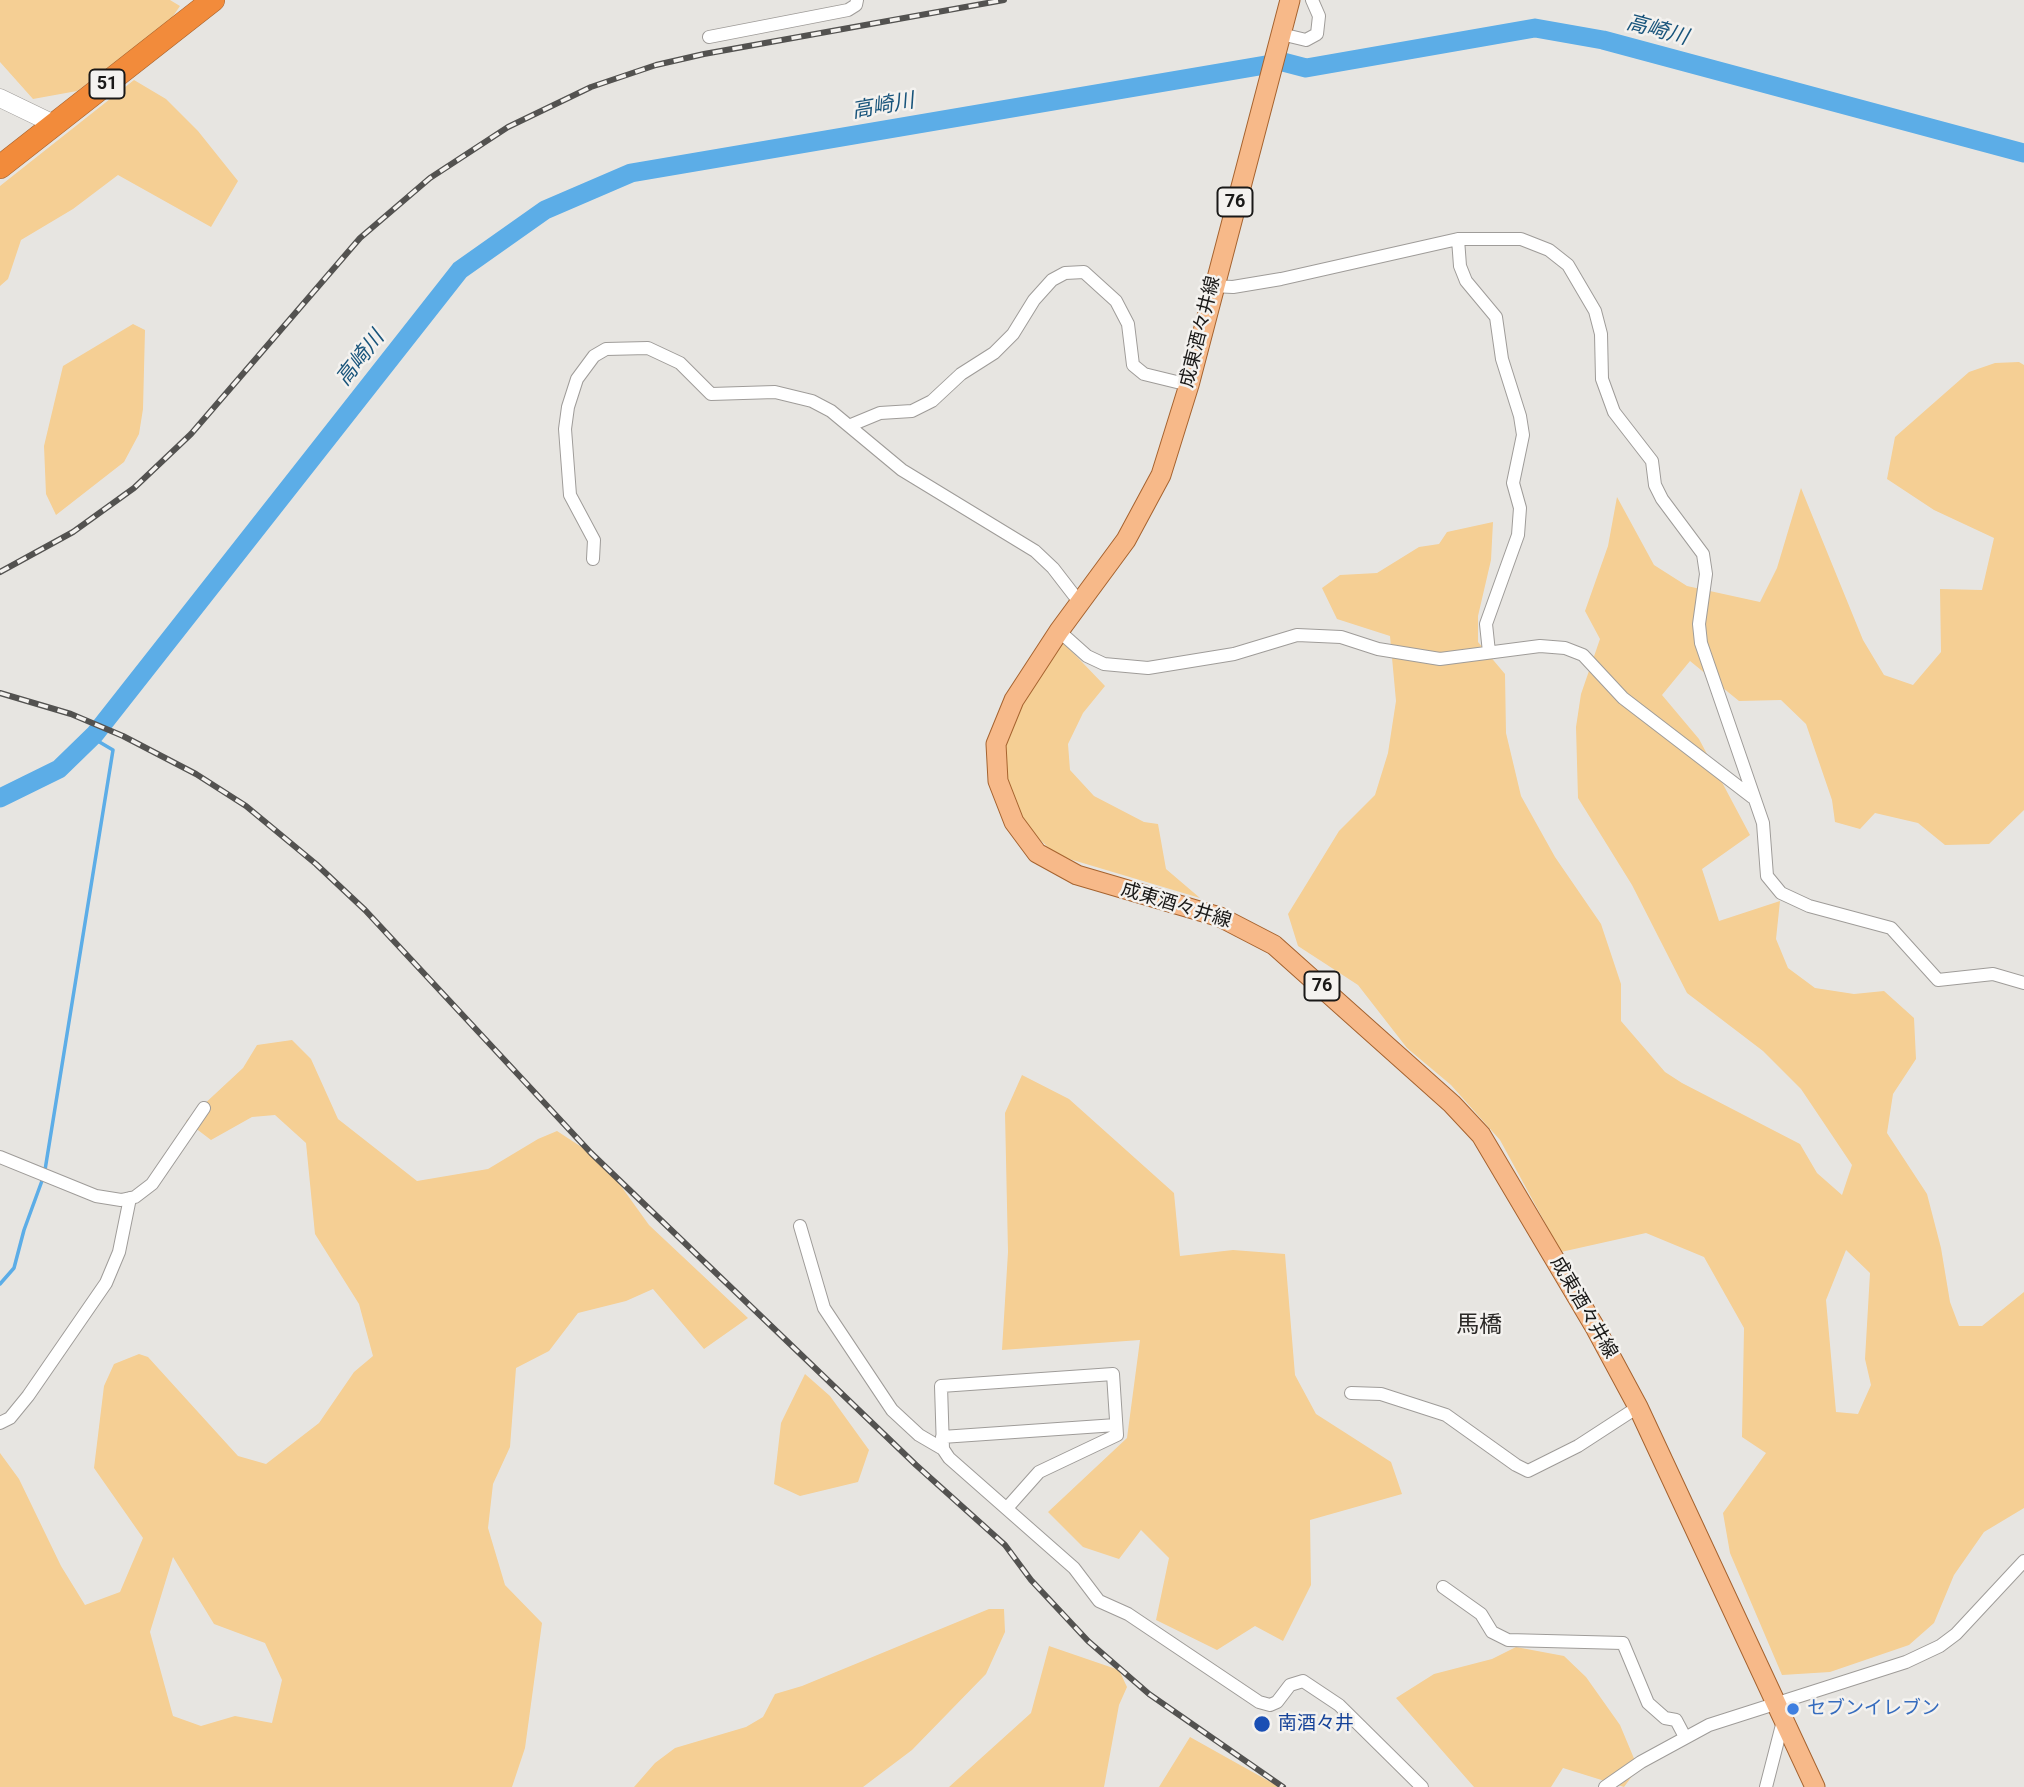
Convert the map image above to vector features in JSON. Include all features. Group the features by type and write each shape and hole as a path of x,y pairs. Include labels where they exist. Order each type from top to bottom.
{"highway":[{"name":"51","path":"0,167 213,0"}],"main road":[{"name":"成東酒々井線","path":"1290,0 1212,286 1189,385 1155,490 1126,540 1059,631 1014,700 996,744 998,781 1014,822 1025,839 1053,864 1077,875 1220,917 1274,945 1452,1104 1481,1135 1596,1329 1638,1407 1815,1787"}],"street":[{"path":"709,37 848,10 856,5 857,0"},
{"path":"1281,34 1306,40 1317,34 1319,22 1312,0"},
{"path":"0,98 56,125"},
{"path":"1458,239 1460,266 1466,281 1496,317 1502,359 1520,416 1523,435 1513,483 1520,508 1518,535 1486,624 1489,652"},
{"path":"1212,286 1233,287 1281,279 1458,239 1521,239 1549,250 1568,265 1580,281 1595,311 1601,334 1604,390 1614,412 1652,461 1655,485 1662,499 1703,554 1706,574 1699,624 1700,643 1763,823 1767,876 1781,893 1809,906 1891,928 1938,979 1993,974 2024,983"},
{"path":"850,425 880,413 912,411 932,401 961,374 994,353 1013,334 1034,300 1052,280 1065,273 1084,272 1116,301 1128,324 1133,365 1144,374 1189,385"},
{"path":"593,559 594,540 570,495 565,429 568,407 577,379 594,356 606,349 648,348 680,363 711,394 754,390 795,395 812,401 850,425 902,470 1035,551 1053,568 1080,603"},
{"path":"1059,631 1087,656 1104,664 1148,668 1234,654 1297,635 1341,637 1378,649 1440,659 1540,646 1565,648 1583,655 1623,698 1753,798"},
{"path":"0,1157 96,1196 130,1198 152,1184 204,1108"},
{"path":"0,1423 10,1418 28,1396 106,1283 119,1252 130,1198"},
{"path":"800,1226 824,1308 892,1410 919,1435 943,1443 1116,1424"},
{"path":"1007,1508 1039,1472 1117,1435 1113,1374 941,1386 943,1443 949,1458 1074,1568 1099,1601 1128,1614 1259,1702 1270,1705 1278,1702 1290,1685 1303,1681 1339,1705 1422,1787"},
{"path":"1351,1393 1381,1394 1446,1415 1528,1471 1578,1446 1638,1407"},
{"path":"1605,1787 1709,1725 1774,1702 1906,1662 1940,1646 1956,1634 2024,1560"},
{"path":"1443,1587 1481,1614 1492,1632 1508,1640 1623,1643 1648,1703 1665,1718 1676,1720 1685,1737"},
{"path":"1766,1787 1783,1721"}],"shaded area":[{"path":"0,0 170,0 180,6 167,25 77,91 33,99 0,62"},
{"path":"134,80 166,99 198,131 238,181 211,227 118,175 73,209 21,240 8,279 0,286 0,186"},
{"path":"133,324 145,330 143,409 139,434 124,462 56,515 46,494 44,446 63,366"},
{"path":"2019,362 2024,365 2024,810 1989,844 1945,845 1918,823 1875,813 1860,829 1835,822 1832,800 1806,724 1781,700 1739,701 1690,661 1662,695 1699,739 1750,835 1702,869 1719,921 1780,901 1776,939 1788,968 1815,988 1854,994 1884,991 1914,1018 1916,1059 1893,1094 1887,1133 1927,1194 1941,1248 1950,1302 1959,1326 1982,1326 2024,1292 2024,1508 1984,1532 1954,1575 1934,1623 1909,1645 1830,1672 1782,1675 1730,1553 1723,1513 1766,1453 1742,1437 1744,1328 1704,1257 1646,1233 1561,1252 1500,1140 1451,1085 1407,1048 1358,985 1298,946 1288,914 1339,831 1375,795 1388,753 1396,701 1390,636 1337,619 1322,588 1340,575 1377,573 1419,547 1439,544 1447,532 1493,522 1491,560 1478,616 1478,642 1505,674 1506,733 1521,796 1555,857 1601,924 1621,984 1621,1021 1665,1072 1800,1144 1817,1173 1842,1195 1852,1165 1801,1089 1763,1051 1687,993 1632,885 1578,798 1576,727 1581,694 1600,639 1585,611 1608,546 1617,497 1654,565 1687,586 1760,602 1777,568 1801,488 1863,640 1884,675 1913,685 1941,652 1940,589 1982,590 1994,538 1934,510 1887,479 1895,437 1969,372 1995,363","holes":["1846,1250 1870,1273 1865,1359 1871,1385 1858,1414 1836,1412 1826,1300"]},
{"path":"1059,638 1105,686 1083,713 1068,744 1070,770 1094,796 1144,822 1158,824 1166,869 1200,898 1066,858 1051,850 1035,835 1018,810 1007,776 1005,736 1011,720"},
{"path":"292,1040 311,1059 338,1119 417,1181 488,1169 538,1139 557,1131 603,1161 649,1225 748,1318 704,1349 653,1289 626,1301 578,1313 549,1351 516,1368 510,1447 493,1484 488,1528 505,1585 542,1623 525,1748 512,1787 0,1787 0,1453 19,1479 61,1566 85,1605 120,1592 143,1538 94,1468 104,1386 114,1364 139,1354 148,1357 238,1456 266,1464 319,1423 354,1372 373,1356 359,1304 315,1234 306,1143 275,1115 252,1117 211,1140 186,1121 243,1068 257,1045","holes":["173,1557 214,1624 265,1643 282,1680 272,1723 235,1716 201,1726 173,1716 150,1632"]},
{"path":"1022,1075 1069,1099 1174,1193 1180,1256 1233,1250 1285,1254 1295,1375 1316,1414 1391,1462 1402,1494 1310,1520 1311,1585 1283,1641 1255,1626 1217,1650 1156,1620 1169,1558 1141,1530 1119,1559 1083,1547 1048,1512 1127,1438 1140,1340 1002,1350 1008,1252 1005,1113"},
{"path":"805,1374 830,1396 869,1450 858,1482 800,1496 774,1484 781,1423"},
{"path":"989,1609 1004,1609 1005,1632 986,1674 912,1750 863,1787 634,1787 655,1763 675,1748 746,1727 763,1717 775,1694 802,1686"},
{"path":"1049,1646 1119,1670 1127,1687 1119,1705 1104,1787 949,1787 1031,1713"},
{"path":"1516,1647 1564,1656 1586,1677 1620,1725 1638,1768 1624,1787 1563,1768 1551,1787 1474,1787 1396,1698 1434,1674 1492,1659"},
{"path":"1190,1737 1274,1784 1278,1787 1159,1787"}],"waterway":[{"name":"高崎川","path":"0,798 59,769 95,734 460,270 545,210 631,173 1283,62 1306,68 1535,28 1603,40 2024,153"},
{"path":"45,1170 113,750 91,737"},
{"path":"0,1284 14,1268 24,1230 43,1178"}],"railway":[{"path":"0,572 73,532 134,488 191,434 360,238 430,178 508,127 591,87 656,65 1004,0"},
{"path":"0,693 71,714 123,736 196,774 246,806 316,864 365,910 591,1153 916,1465 1005,1545 1031,1580 1088,1641 1149,1694 1283,1787"}],"place":[{"name":"セブンイレブン","path":"1793,1709"},
{"name":"南酒々井","path":"1262,1724"}],"district":[{"name":"馬橋","path":"1479,1326"}]}
